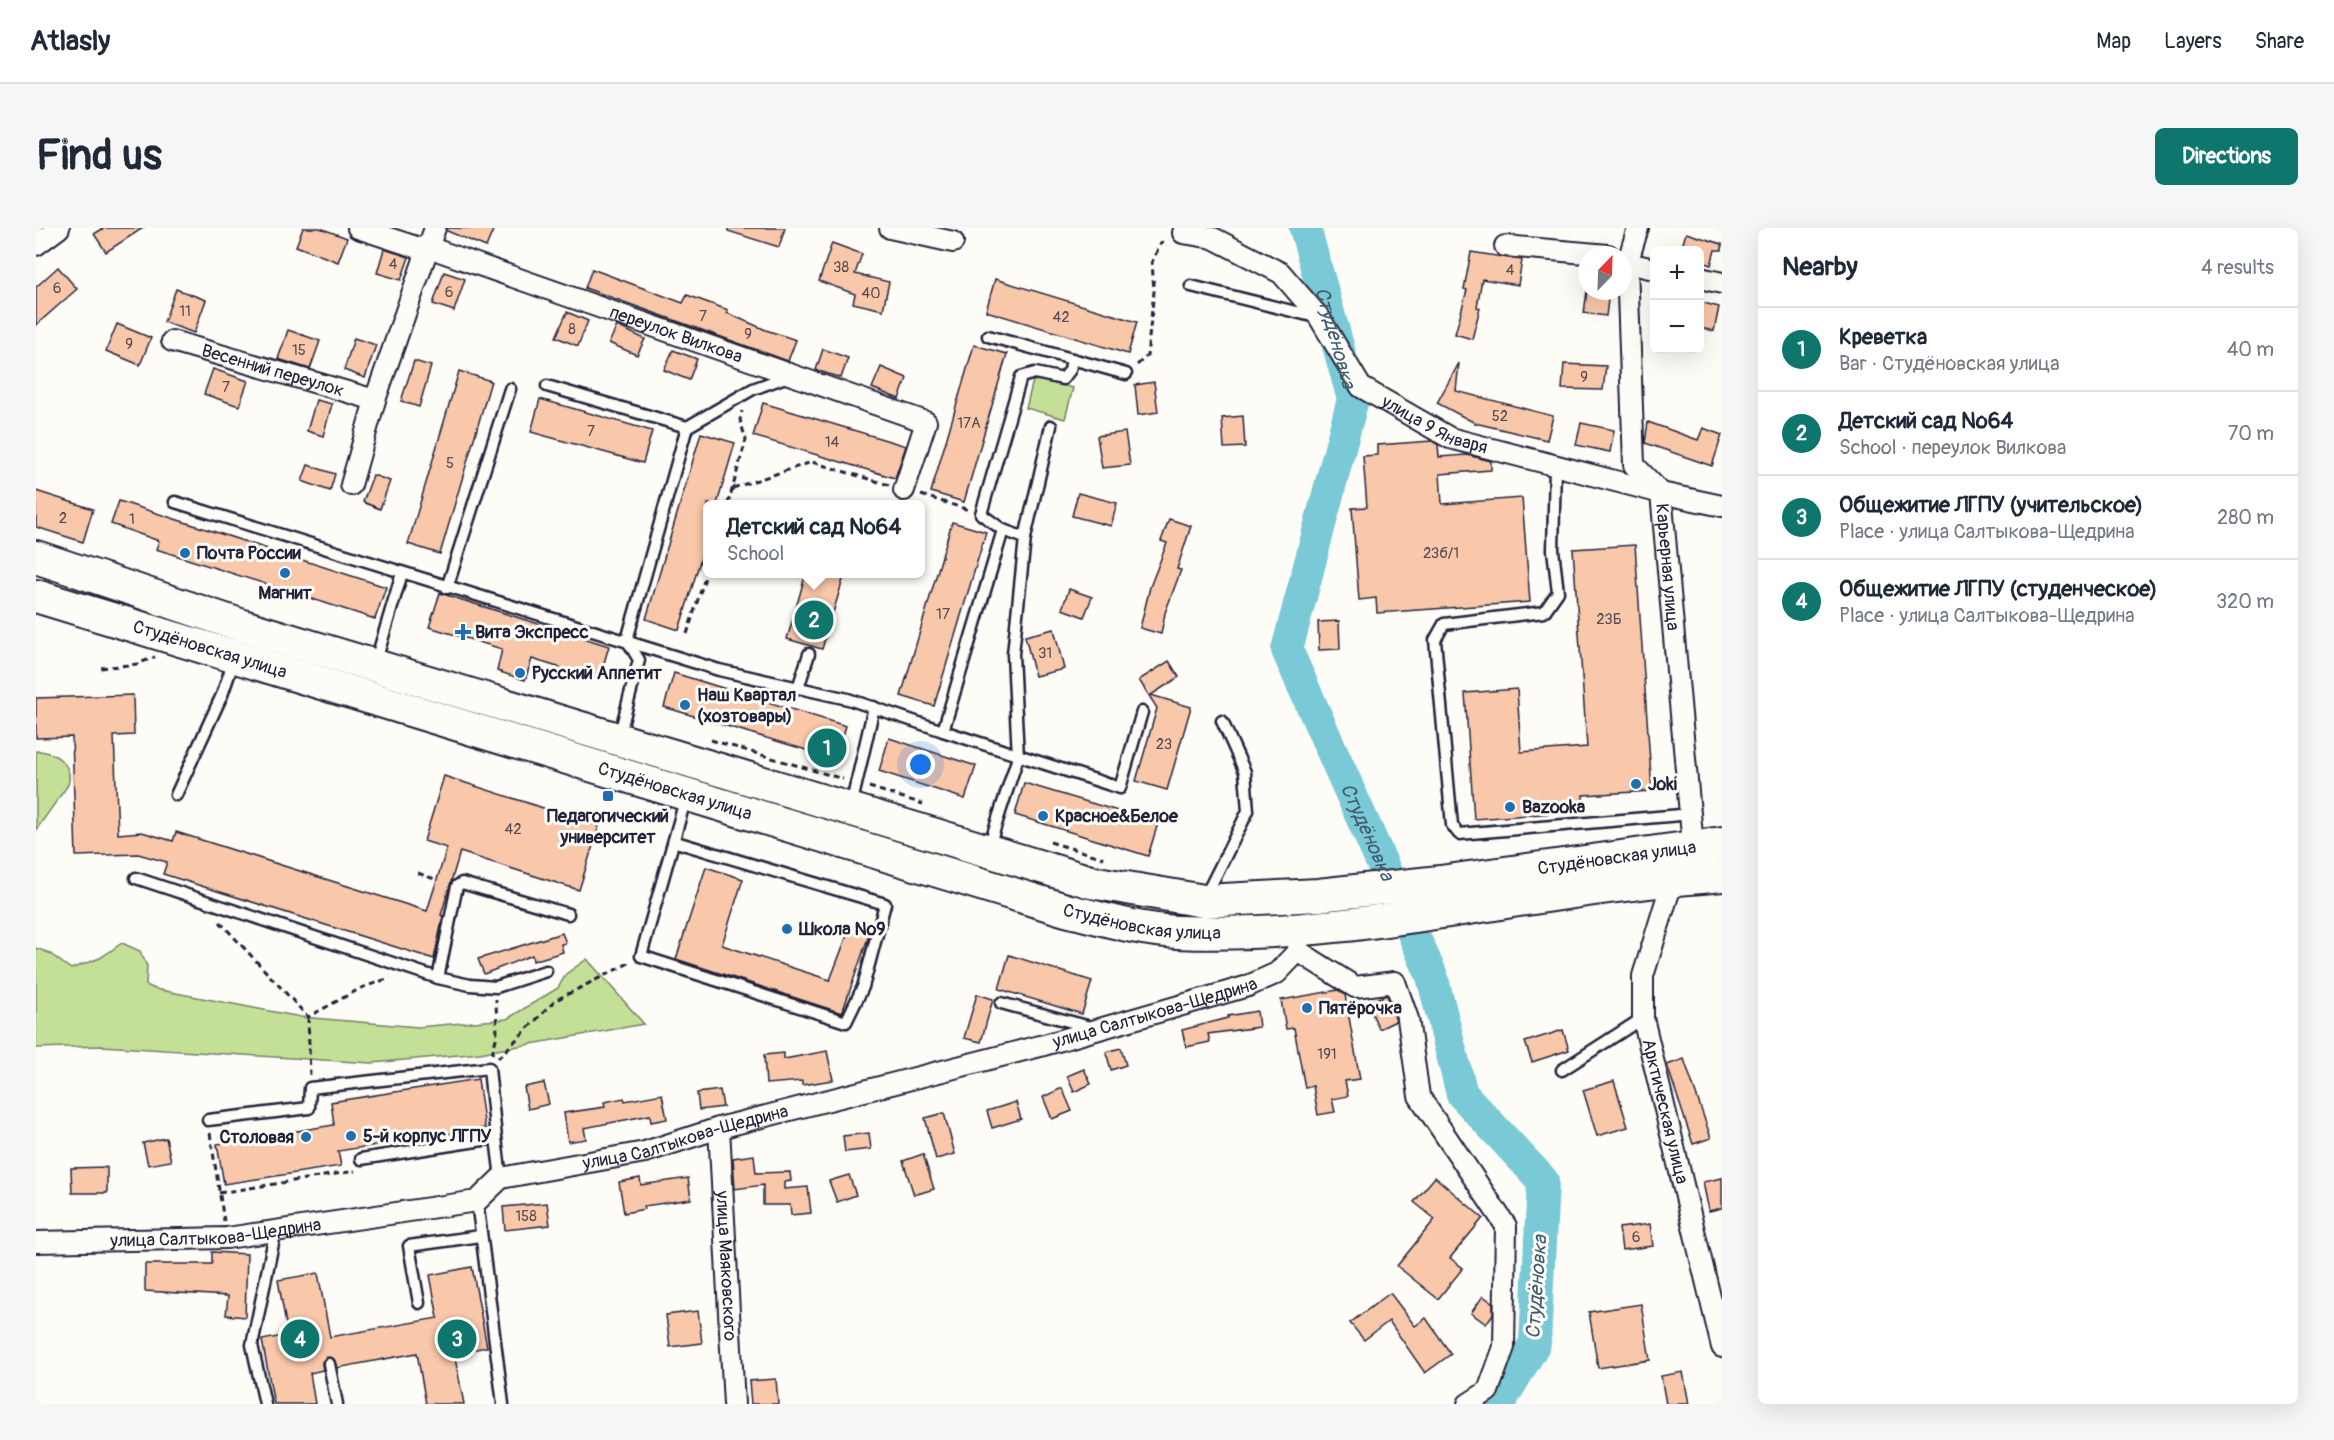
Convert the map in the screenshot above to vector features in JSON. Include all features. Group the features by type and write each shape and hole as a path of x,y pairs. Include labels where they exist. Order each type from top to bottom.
{"main road":[{"name":"Студёновская улица","path":"36,557 243,626 619,739 853,796 988,851 1091,882 1204,901 1318,895 1440,882 1629,869 1678,879 1722,873"},
{"name":"Студёновская улица","path":"36,596 1055,906 1131,926 1176,932 1306,936 1444,913 1629,869 1712,844"},
{"path":"1712,844 1707,853 1709,861 1722,873"}],"street":[{"path":"36,245 59,228"},
{"name":"переулок Вилкова","path":"358,228 416,247 428,247 926,422 904,490"},
{"path":"351,485 375,400 435,228"},
{"path":"890,228 953,242"},
{"name":"Карьерная улица","path":"1631,246 1638,228"},
{"name":"улица 9 Января","path":"1183,233 1213,238 1281,273 1319,317 1361,387 1450,438 1662,494 1722,506"},
{"path":"1505,246 1578,252"},
{"path":"1632,264 1650,268"},
{"path":"1704,279 1722,283"},
{"name":"Карьерная улица","path":"1627,300 1634,465 1662,494 1692,814 1712,844"},
{"name":"Весенний переулок","path":"172,341 375,400"},
{"path":"1678,879 1712,844"},
{"name":"Арктическая улица","path":"1678,879 1668,895 1643,976 1643,1018 1722,1347"},
{"path":"1306,936 1355,987 1395,982 1408,1019 1419,1096 1506,1226 1504,1347 1488,1391 1468,1404"},
{"name":"улица Салтыкова-Щедрина","path":"501,1178 645,1152 719,1128 1099,1029 1248,986 1277,972 1306,936"},
{"name":"улица Маяковского","path":"719,1128 734,1404"},
{"path":"477,1201 501,1178"},
{"name":"улица Салтыкова-Щедрина","path":"36,1242 227,1238 477,1201"}],"lane":[{"path":"1191,286 1319,317"},
{"path":"988,336 1126,374"},
{"path":"1025,538 1003,530 981,514 1021,377 1035,373 1063,379 1070,370 1072,359"},
{"path":"619,739 639,660 627,640 687,427 747,393 794,374"},
{"path":"547,386 687,427"},
{"path":"447,588 510,389"},
{"path":"988,851 1018,757 1013,654 1025,538 1051,426"},
{"path":"1555,466 1553,550 1558,592 1544,612 1444,624 1436,640 1452,825 1459,834 1692,814"},
{"path":"175,502 447,588 627,640 719,670 874,707 1018,757 1120,788 1142,712"},
{"path":"943,731 1003,530"},
{"path":"375,666 402,573"},
{"path":"798,688 809,654"},
{"path":"176,795 222,695 235,657"},
{"path":"853,796 874,707"},
{"path":"1204,901 1210,882 1248,811 1245,772 1222,721"},
{"path":"676,842 885,904 863,987 846,1022 641,956 676,842 687,794"},
{"path":"136,878 438,978 470,985 496,987 546,971"},
{"path":"438,978 457,886 462,883 568,914"},
{"path":"1001,1003 1099,1029"},
{"path":"1562,1070 1643,1018"},
{"path":"208,1120 309,1108 310,1088 489,1068 501,1178"},
{"path":"361,1159 496,1138"},
{"path":"477,1201 503,1404"},
{"path":"265,1404 252,1345 276,1229"},
{"path":"419,1303 409,1246 480,1236"},
{"path":"329,1364 337,1404"}],"path":[{"path":"1126,374 1147,356 1154,291 1152,262 1161,243 1183,233"},
{"path":"729,500 746,440 740,420 747,393"},
{"path":"733,488 812,462 981,514"},
{"path":"687,634 705,578"},
{"path":"101,668 137,664"},
{"path":"702,737 853,796 932,807"},
{"path":"1040,839 1106,858"},
{"path":"418,873 437,880"},
{"path":"201,900 250,958 308,1017 310,1088"},
{"path":"489,1068 556,1000 606,977 641,956"},
{"path":"308,1017 361,988 411,970"},
{"path":"489,1068 497,1035 496,987"},
{"path":"208,1120 220,1199"},
{"path":"219,1193 355,1172 361,1159"}],"green space":[{"path":"1042,380 1073,388 1065,419 1026,408 1033,381"},
{"path":"36,751 56,756 66,765 69,778 68,785 36,830"},
{"path":"122,943 140,951 147,966 146,985 155,989 301,1017 418,1027 507,1019 558,988 566,974 587,959 644,1024 480,1053 372,1063 102,1046 36,1048 36,948 49,953 71,969 100,958"}],"building":[{"path":"104,228 143,228 106,252 94,234"},
{"path":"303,228 320,228 347,238 338,262 296,246"},
{"path":"447,228 494,228 486,247 447,231"},
{"path":"728,228 785,228 779,247 728,231"},
{"path":"1686,233 1722,244 1722,250 1715,250 1711,265 1704,262 1704,246 1682,246"},
{"path":"832,243 862,254 855,274 889,282 883,310 853,303 855,294 819,281"},
{"path":"384,249 409,257 401,280 377,273"},
{"path":"1471,252 1522,260 1518,285 1482,279 1477,307 1480,308 1472,339 1455,334 1467,290 1464,289"},
{"path":"58,267 77,289 36,325 36,287"},
{"path":"592,269 683,303 687,295 728,310 727,313 766,330 796,340 788,361 585,288"},
{"path":"444,272 465,279 454,311 433,304"},
{"path":"995,279 1137,322 1128,354 986,311"},
{"path":"176,289 206,300 194,333 164,322"},
{"path":"1586,300 1608,300 1606,316 1584,313"},
{"path":"1704,303 1719,307 1714,331 1704,329"},
{"path":"567,312 588,321 578,346 556,337"},
{"path":"117,324 151,338 140,365 106,351"},
{"path":"617,326 645,339 637,355 609,343"},
{"path":"288,330 320,341 310,369 278,359"},
{"path":"354,338 376,345 365,378 344,370"},
{"path":"974,345 1007,354 964,502 931,492"},
{"path":"823,349 848,358 841,378 816,370"},
{"path":"673,350 697,359 689,380 664,370"},
{"path":"414,361 431,366 419,407 401,401"},
{"path":"1459,363 1456,391 1553,416 1547,440 1475,423 1437,403"},
{"path":"1564,364 1606,366 1603,390 1562,389"},
{"path":"881,367 907,378 899,399 872,388"},
{"path":"213,369 248,381 239,406 204,394"},
{"path":"459,371 491,381 440,554 408,544"},
{"path":"1154,382 1158,412 1138,415 1135,385"},
{"path":"540,399 652,431 643,463 531,432"},
{"path":"316,400 332,404 323,436 307,431"},
{"path":"763,403 906,446 895,478 753,436"},
{"path":"1243,416 1245,447 1224,448 1222,418"},
{"path":"1648,422 1698,440 1703,428 1722,435 1712,466 1645,443"},
{"path":"1581,423 1614,430 1610,452 1576,445"},
{"path":"1125,432 1130,465 1102,468 1097,436"},
{"path":"701,433 735,443 718,500 703,500 703,551 679,630 646,619"},
{"path":"1432,441 1438,445 1439,457 1467,455 1491,461 1491,470 1440,474 1442,504 1522,498 1530,602 1377,613 1376,598 1359,600 1352,508 1367,507 1363,456 1377,455 1377,445"},
{"path":"308,465 335,474 330,491 302,481"},
{"path":"373,475 390,481 380,509 363,502"},
{"path":"36,491 93,509 83,542 36,527"},
{"path":"1078,493 1117,503 1111,526 1072,516"},
{"name":"Магнит","path":"119,501 386,587 375,619 156,549 159,541 111,524"},
{"path":"1169,519 1191,526 1177,569 1181,570 1165,613 1161,634 1140,628 1150,587 1167,543 1161,541"},
{"path":"952,522 986,532 934,706 901,696"},
{"path":"1635,545 1652,791 1583,795 1584,811 1474,819 1465,693 1517,689 1521,752 1587,747 1573,549"},
{"path":"805,578 843,578 822,649 787,639"},
{"path":"1069,589 1092,597 1084,617 1062,609"},
{"path":"440,593 609,646 599,680 532,659 525,680 497,671 502,649 429,627"},
{"path":"1339,621 1340,649 1319,650 1318,622"},
{"path":"1054,629 1064,669 1035,676 1025,636"},
{"path":"1169,661 1179,677 1151,695 1191,707 1167,790 1136,781 1157,708 1139,680"},
{"path":"674,673 846,726 836,759 664,707"},
{"path":"133,695 134,735 114,736 118,834 142,832 173,841 176,832 427,911 447,848 424,841 444,776 599,826 579,890 460,852 441,915 443,916 434,959 163,874 167,862 138,854 76,856 72,737 36,738 36,698"},
{"path":"889,738 976,766 965,799 879,771"},
{"path":"1024,783 1158,823 1148,856 1015,815"},
{"path":"706,867 743,879 722,945 830,980 851,925 870,932 842,1013 676,959"},
{"path":"562,933 566,943 561,944 563,952 533,961 532,955 484,974 478,959"},
{"path":"1009,955 1092,981 1082,1014 999,989"},
{"path":"1338,990 1345,995 1360,1079 1345,1081 1348,1096 1332,1099 1335,1112 1318,1115 1313,1086 1305,1088 1294,1028 1286,1029 1281,1000"},
{"path":"977,994 993,999 981,1042 964,1038"},
{"path":"1387,995 1396,1021 1379,1029 1367,1002"},
{"path":"1257,1011 1259,1027 1208,1034 1210,1042 1186,1047 1182,1030 1228,1018 1228,1016"},
{"path":"1563,1030 1569,1050 1532,1062 1525,1042"},
{"path":"1121,1048 1126,1065 1111,1070 1106,1052"},
{"path":"827,1051 833,1080 802,1085 802,1081 766,1084 764,1055 784,1053 784,1059"},
{"path":"1684,1059 1711,1138 1693,1144 1667,1065"},
{"path":"1084,1069 1091,1084 1074,1092 1067,1076"},
{"name":"5-й корпус ЛГПУ","path":"478,1079 485,1128 338,1151 341,1166 224,1184 217,1144 334,1125 331,1102"},
{"path":"1614,1081 1628,1127 1597,1136 1583,1090"},
{"path":"544,1083 549,1104 528,1109 524,1087"},
{"path":"1062,1088 1072,1111 1052,1119 1043,1097"},
{"path":"720,1090 723,1107 699,1110 697,1093"},
{"path":"662,1094 667,1119 651,1122 650,1115 584,1128 586,1139 568,1142 564,1113 605,1107 604,1102 624,1098 625,1101"},
{"path":"1016,1102 1021,1119 992,1128 987,1111"},
{"path":"944,1113 955,1154 936,1159 925,1118"},
{"path":"869,1133 871,1149 845,1152 843,1136"},
{"path":"166,1138 171,1161 148,1165 143,1143"},
{"path":"923,1154 934,1189 914,1195 903,1161"},
{"path":"754,1155 756,1173 790,1172 791,1181 784,1182 784,1189 808,1187 811,1213 791,1215 790,1205 763,1205 763,1185 735,1189 733,1158"},
{"path":"107,1167 107,1193 72,1193 71,1168"},
{"path":"849,1175 856,1195 837,1202 829,1181"},
{"path":"1435,1177 1483,1218 1450,1258 1463,1268 1438,1299 1397,1266 1435,1219 1414,1202"},
{"path":"640,1178 641,1185 688,1178 691,1199 644,1206 645,1209 624,1213 619,1182"},
{"path":"1722,1178 1722,1208 1709,1211 1703,1182"},
{"path":"547,1203 550,1225 505,1230 503,1207"},
{"path":"1650,1224 1653,1246 1622,1250 1619,1228"},
{"path":"212,1252 247,1254 245,1317 226,1315 228,1296 145,1291 145,1264 212,1264"},
{"path":"472,1267 487,1347 454,1353 464,1404 426,1404 417,1353 337,1368 334,1359 327,1357 322,1362 323,1370 310,1373 315,1404 274,1404 262,1340 288,1335 278,1280 318,1273 330,1337 438,1318 430,1275"},
{"path":"1390,1293 1415,1326 1426,1318 1451,1354 1425,1373 1389,1321 1364,1340 1350,1323"},
{"path":"1483,1296 1493,1303 1493,1314 1486,1324 1471,1313"},
{"path":"1641,1304 1650,1360 1598,1368 1589,1312"},
{"path":"698,1311 702,1343 670,1347 666,1315"},
{"path":"1683,1372 1689,1404 1666,1404 1661,1376"},
{"path":"776,1379 778,1404 751,1404 749,1381"}],"waterway":[{"name":"Студёновка","path":"1305,228 1353,399 1287,650 1432,976 1462,1094 1543,1181 1535,1343 1503,1397 1492,1404"}],"place":[{"name":"Почта России","path":"185,553"},
{"name":"Магнит","path":"285,573"},
{"name":"Детский сад №64","path":"814,620"},
{"name":"Вита Экспресс","path":"463,632"},
{"name":"Русский Аппетит","path":"520,673"},
{"name":"Наш Квартал (хозтовары)","path":"685,705"},
{"name":"Креветка","path":"827,748"},
{"name":"Joki","path":"1636,784"},
{"name":"Педагогический университет","path":"608,796"},
{"name":"Bazooka","path":"1510,807"},
{"name":"Красное&Белое","path":"1043,816"},
{"name":"Школа №9","path":"787,929"},
{"name":"Пятёрочка","path":"1307,1008"},
{"name":"5-й корпус ЛГПУ","path":"351,1136"},
{"name":"Столовая","path":"306,1137"},
{"name":"Общежитие ЛГПУ (студенческое)","path":"300,1339"},
{"name":"Общежитие ЛГПУ (учительское)","path":"457,1339"}]}
